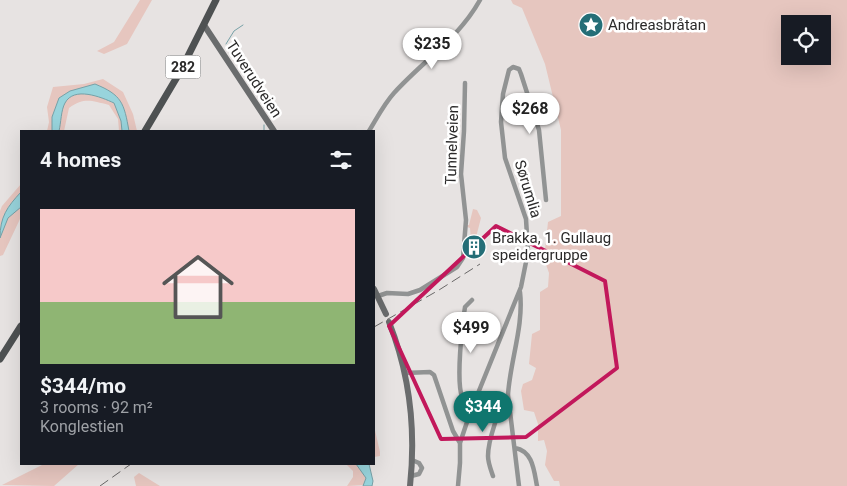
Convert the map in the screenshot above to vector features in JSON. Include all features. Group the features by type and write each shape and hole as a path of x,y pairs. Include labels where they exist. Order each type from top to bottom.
{"main road":[{"name":"282","path":"147,130 172,88 216,0"},
{"name":"Tuverudveien","path":"202,28 214,40 273,130"},
{"path":"375,291 386,314"},
{"path":"389,322 397,342 405,373 412,422 410,486"},
{"path":"0,359 20,328"}],"street":[{"path":"370,130 390,97 459,29 480,0"},
{"name":"Sørumlia","path":"458,486 460,443 472,408 520,290 528,252 524,211 505,158 501,122 503,94 511,68 515,66 521,74 538,124 546,200"},
{"name":"Tunnelveien","path":"378,296 408,294 420,290 457,267 463,258 466,220 461,174 466,105 465,83"},
{"path":"519,486 508,395 521,314 520,290"},
{"path":"472,300 465,307 460,386 464,401 472,408"},
{"path":"405,373 430,372 434,375 454,433 460,443"},
{"path":"493,476 488,453 499,410 508,395"},
{"path":"515,448 523,450 531,460 537,486"},
{"path":"411,476 418,474 422,468 419,463 412,460"}],"highlighted area":[{"path":"496,226 605,281 617,368 526,437 441,439 389,326"}],"shaded area":[{"path":"140,0 152,0 127,44 104,54 97,51 114,42"},
{"path":"511,0 847,0 847,486 560,486 559,481 554,481 545,465 547,451 544,440 538,441 538,424 534,412 524,410 521,391 523,384 532,380 536,368 529,364 532,334 540,330 540,292 548,287 549,273 544,259 548,222 561,216 561,130 545,64 522,8 513,4"},
{"path":"103,79 123,92 133,114 137,130 119,130 118,119 109,105 84,101 69,108 64,130 47,130 49,122 47,107 53,87 84,84"},
{"path":"20,185 20,219 3,255 0,256 0,211"},
{"path":"473,209 477,210 481,218 475,241 471,241 470,228 467,225 469,225"},
{"path":"375,430 380,452 380,456 375,457"},
{"path":"42,465 78,465 54,486 2,485"},
{"path":"347,465 357,465 366,478 365,485 347,486 353,477 353,471"},
{"path":"139,473 160,486 136,486 134,477"}],"water":[{"path":"95,84 111,92 123,107 129,130 122,130 121,121 114,103 88,94 81,94 69,98 64,106 59,130 52,130 52,117 59,98 70,91"},
{"path":"20,193 20,208 8,218 0,238 3,218"},
{"path":"357,465 369,465 373,481 372,486 363,486 366,478"}],"waterway":[{"path":"226,44 234,31 243,25"},
{"path":"264,125 264,130"}],"railway":[{"path":"375,326 480,264"},
{"path":"100,486 130,465"}],"place":[{"name":"Andreasbråtan","path":"591,25"},
{"name":"Brakka, 1. Gullaug speidergruppe","path":"474,247"}]}
